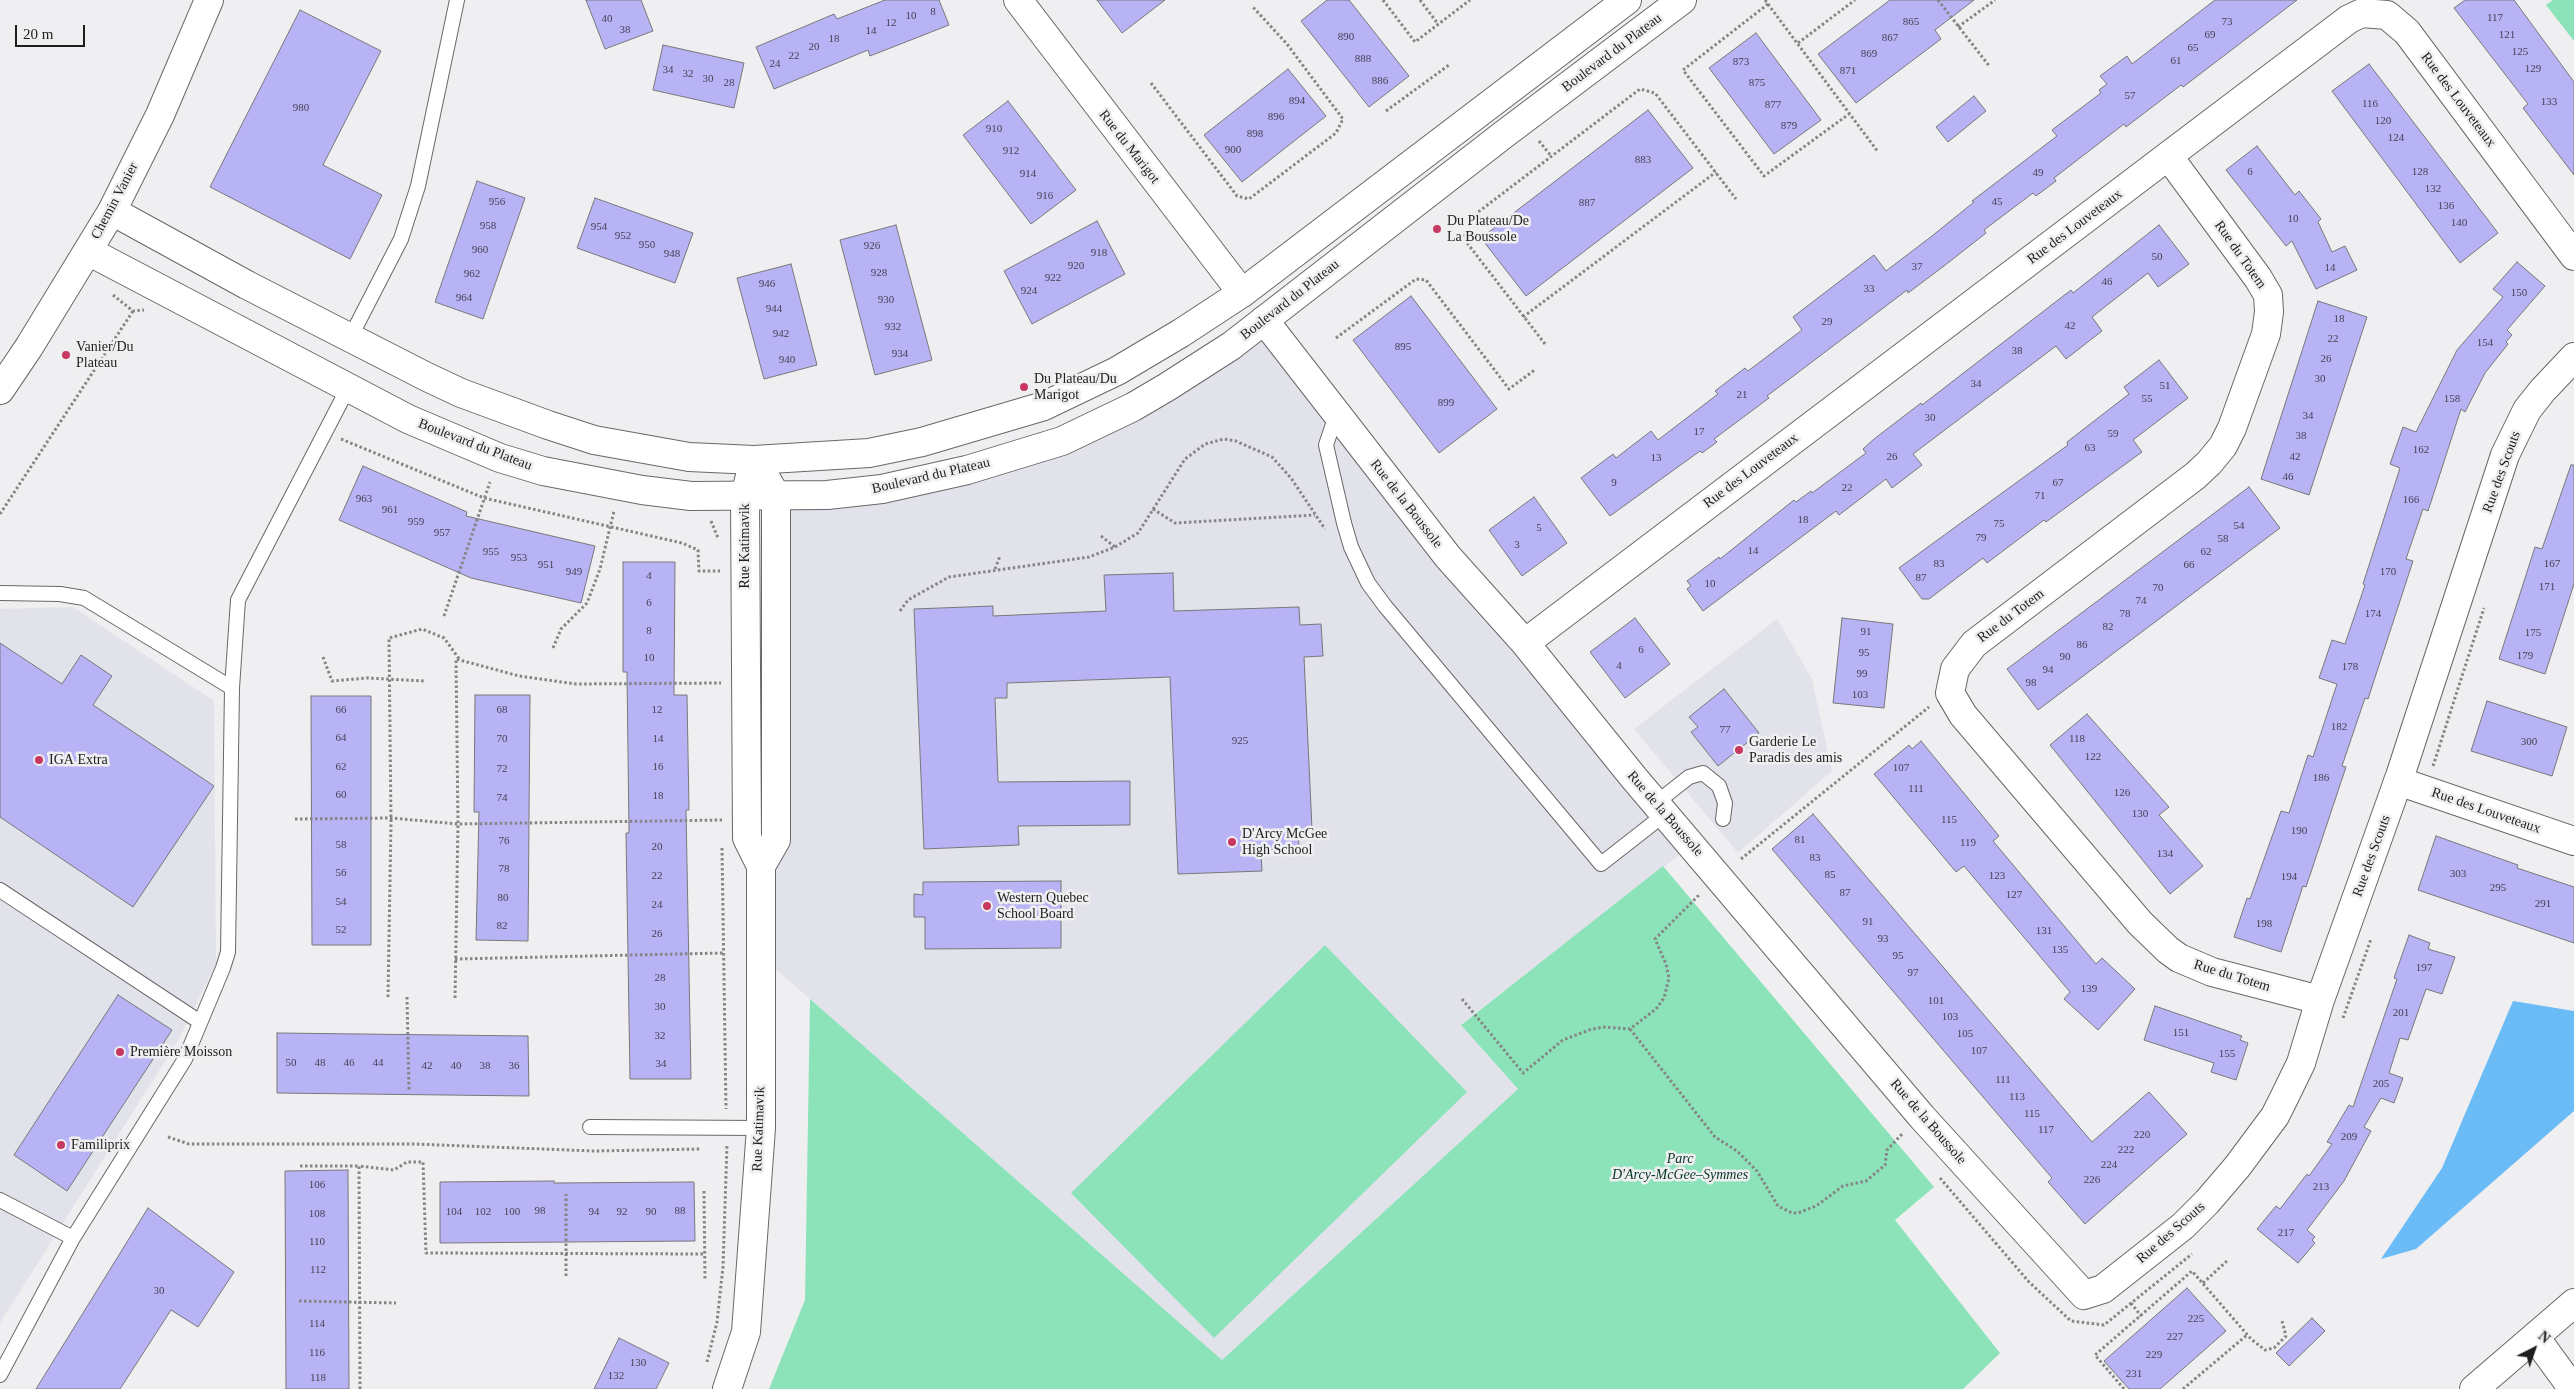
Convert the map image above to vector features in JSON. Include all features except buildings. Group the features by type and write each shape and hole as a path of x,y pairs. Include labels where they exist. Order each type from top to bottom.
{"main road":[{"name":"Chemin Vanier","path":"0,390 29,348 112,211 160,115 209,0"},
{"name":"Rue du Marigot","path":"1018,0 1264,320"},
{"path":"112,211 350,338 461,393 594,440 689,457 754,460 869,452 939,438 1044,406 1117,371 1211,315 1627,0"},
{"name":"Boulevard du Plateau","path":"88,251 348,388 455,440 500,458 543,471 642,490 690,496 827,495 882,489 967,470 1062,441 1124,411 1167,387 1231,346 1503,134 1682,0"},
{"name":"Rue des Louveteaux","path":"1525,643 2349,19 2362,13 2387,15 2397,21 2407,32 2574,256"},
{"name":"Rue du Totem","path":"2169,157 2258,278 2268,295 2269,312 2266,334 2232,428 2222,446 2209,463 2194,476 1974,644 1956,669 1950,693 1963,715 2140,923 2168,950 2179,958 2212,972 2320,1000"},
{"name":"Rue de la Boussole","path":"1264,320 1448,557 1525,643 1661,809 1912,1125 2084,1295"},
{"name":"Rue des Scouts","path":"2084,1295 2103,1289 2183,1226 2238,1167 2285,1096 2301,1063 2320,1000 2410,786 2505,455 2528,410 2542,390 2574,356"},
{"path":"754,460 776,496"},
{"name":"Rue Katimavik","path":"727,1389 746,1332 761,1128 761,866 747,838 745,496 754,460"},
{"name":"Rue Katimavik","path":"761,866 776,840 776,496"},
{"name":"Rue des Louveteaux","path":"2410,786 2574,841"},
{"path":"2474,1389 2574,1303"},
{"path":"2535,1337 2573,1389"}],"lane":[{"path":"350,338 401,239 418,186 457,0"},
{"path":"0,1375 74,1238 185,1059 228,952 232,688 238,600 348,388"},
{"path":"1336,415 1326,445 1349,540 1368,583 1385,606 1601,864 1661,809 1689,777 1703,773 1719,786 1725,802 1722,819"},
{"path":"0,593 60,594 84,598 232,688"},
{"path":"0,890 200,1022"},
{"path":"590,1127 761,1128"},
{"path":"0,1200 74,1238"}],"path":[{"path":"1383,0 1415,42 1470,0"},
{"path":"1420,0 1438,24"},
{"path":"1765,0 1878,152"},
{"path":"1798,43 1854,0"},
{"path":"1938,0 1990,67"},
{"path":"1958,27 1995,0"},
{"path":"1768,4 1683,70 1764,176 1849,114"},
{"path":"1151,84 1237,196 1249,199 1336,132 1343,119 1287,44 1252,6"},
{"path":"1386,111 1449,65"},
{"path":"1545,344 1464,239 1469,219 1640,88 1655,93 1736,199"},
{"path":"1539,141 1551,156"},
{"path":"1523,317 1716,172"},
{"path":"1336,338 1416,279 1426,280 1509,389 1536,368"},
{"path":"0,514 133,311"},
{"path":"326,432 484,498 682,543 698,550 699,571 726,571"},
{"path":"900,611 908,600 950,577 1089,557 1115,547 1138,533 1185,459 1205,444 1224,439 1236,441 1272,458 1290,478 1330,536 1349,540"},
{"path":"444,616 493,474"},
{"path":"1152,509 1175,523 1316,515"},
{"path":"553,648 561,629 587,603 600,568 614,510"},
{"path":"712,521 719,539"},
{"path":"1101,536 1115,547"},
{"path":"996,569 1000,556"},
{"path":"2410,786 2437,757 2487,599"},
{"path":"388,997 391,818 389,638 422,629 444,638 460,660"},
{"path":"322,656 332,681 367,678 425,681"},
{"path":"455,998 458,824 456,659 519,676 576,684 726,683"},
{"path":"1741,859 1927,708 1950,693"},
{"path":"722,810 722,830"},
{"path":"295,819 391,818 458,824 722,820"},
{"path":"704,1370 719,1306 723,1267 727,1127 722,839"},
{"path":"1462,999 1523,1073 1563,1040 1589,1030 1603,1028 1630,1030 1656,1009 1664,998 1669,978 1655,939 1701,893"},
{"path":"2341,1025 2374,932"},
{"path":"455,959 723,954"},
{"path":"407,997 409,1090"},
{"path":"1630,1030 1715,1137 1737,1151 1757,1171 1778,1206 1792,1213 1798,1213 1816,1206 1843,1186 1866,1181 1885,1165 1888,1150 1912,1125"},
{"path":"1909,1141 1912,1125"},
{"path":"168,1137 189,1144 414,1144 594,1151 708,1148"},
{"path":"717,1148 727,1148"},
{"path":"300,1166 359,1166 394,1170 407,1162 423,1162 426,1253 705,1254"},
{"path":"359,1166 358,1302 360,1389"},
{"path":"1934,1171 2029,1282 2071,1321 2104,1325 2195,1251"},
{"path":"704,1191 705,1279"},
{"path":"566,1194 566,1276"},
{"path":"2203,1283 2228,1260"},
{"path":"2124,1389 2096,1355 2192,1271 2247,1335 2265,1350 2274,1348 2286,1336 2282,1321"},
{"path":"298,1301 396,1303"},
{"path":"2131,1303 2141,1316"},
{"path":"2183,1389 2247,1335"}],"shaded area":[{"name":"D'Arcy McGee High School","path":"1264,320 1692,845 1461,1024 1518,1089 1222,1360 761,956 776,496 1018,455"},
{"path":"73,607 214,701 216,964 179,1039 0,1323 0,609"},
{"name":"Garderie Le Paradis des amis","path":"1777,619 1812,679 1832,771 1738,853 1634,729"}],"green space":[{"path":"2553,0 2574,0 2574,41 2546,5"},
{"name":"Parc D'Arcy-McGee–Symmes","path":"1663,866 1934,1187 1895,1220 2000,1353 1963,1389 769,1389 805,1300 810,999 1222,1360 1518,1089 1461,1025"},
{"path":"1325,945 1467,1092 1214,1338 1071,1193"}],"water":[{"path":"2513,1001 2574,1011 2574,1111 2416,1249 2381,1259 2442,1168"}],"place":[{"name":"Du Plateau/De La Boussole","path":"1437,229"},
{"name":"Vanier/Du Plateau","path":"66,355"},
{"name":"Du Plateau/Du Marigot","path":"1024,387"},
{"name":"Garderie Le Paradis des amis","path":"1739,750"},
{"name":"IGA Extra","path":"39,760"},
{"name":"D'Arcy McGee High School","path":"1232,842"},
{"name":"Western Quebec School Board","path":"987,906"},
{"name":"Première Moisson","path":"120,1052"},
{"name":"Familiprix","path":"61,1145"}]}
